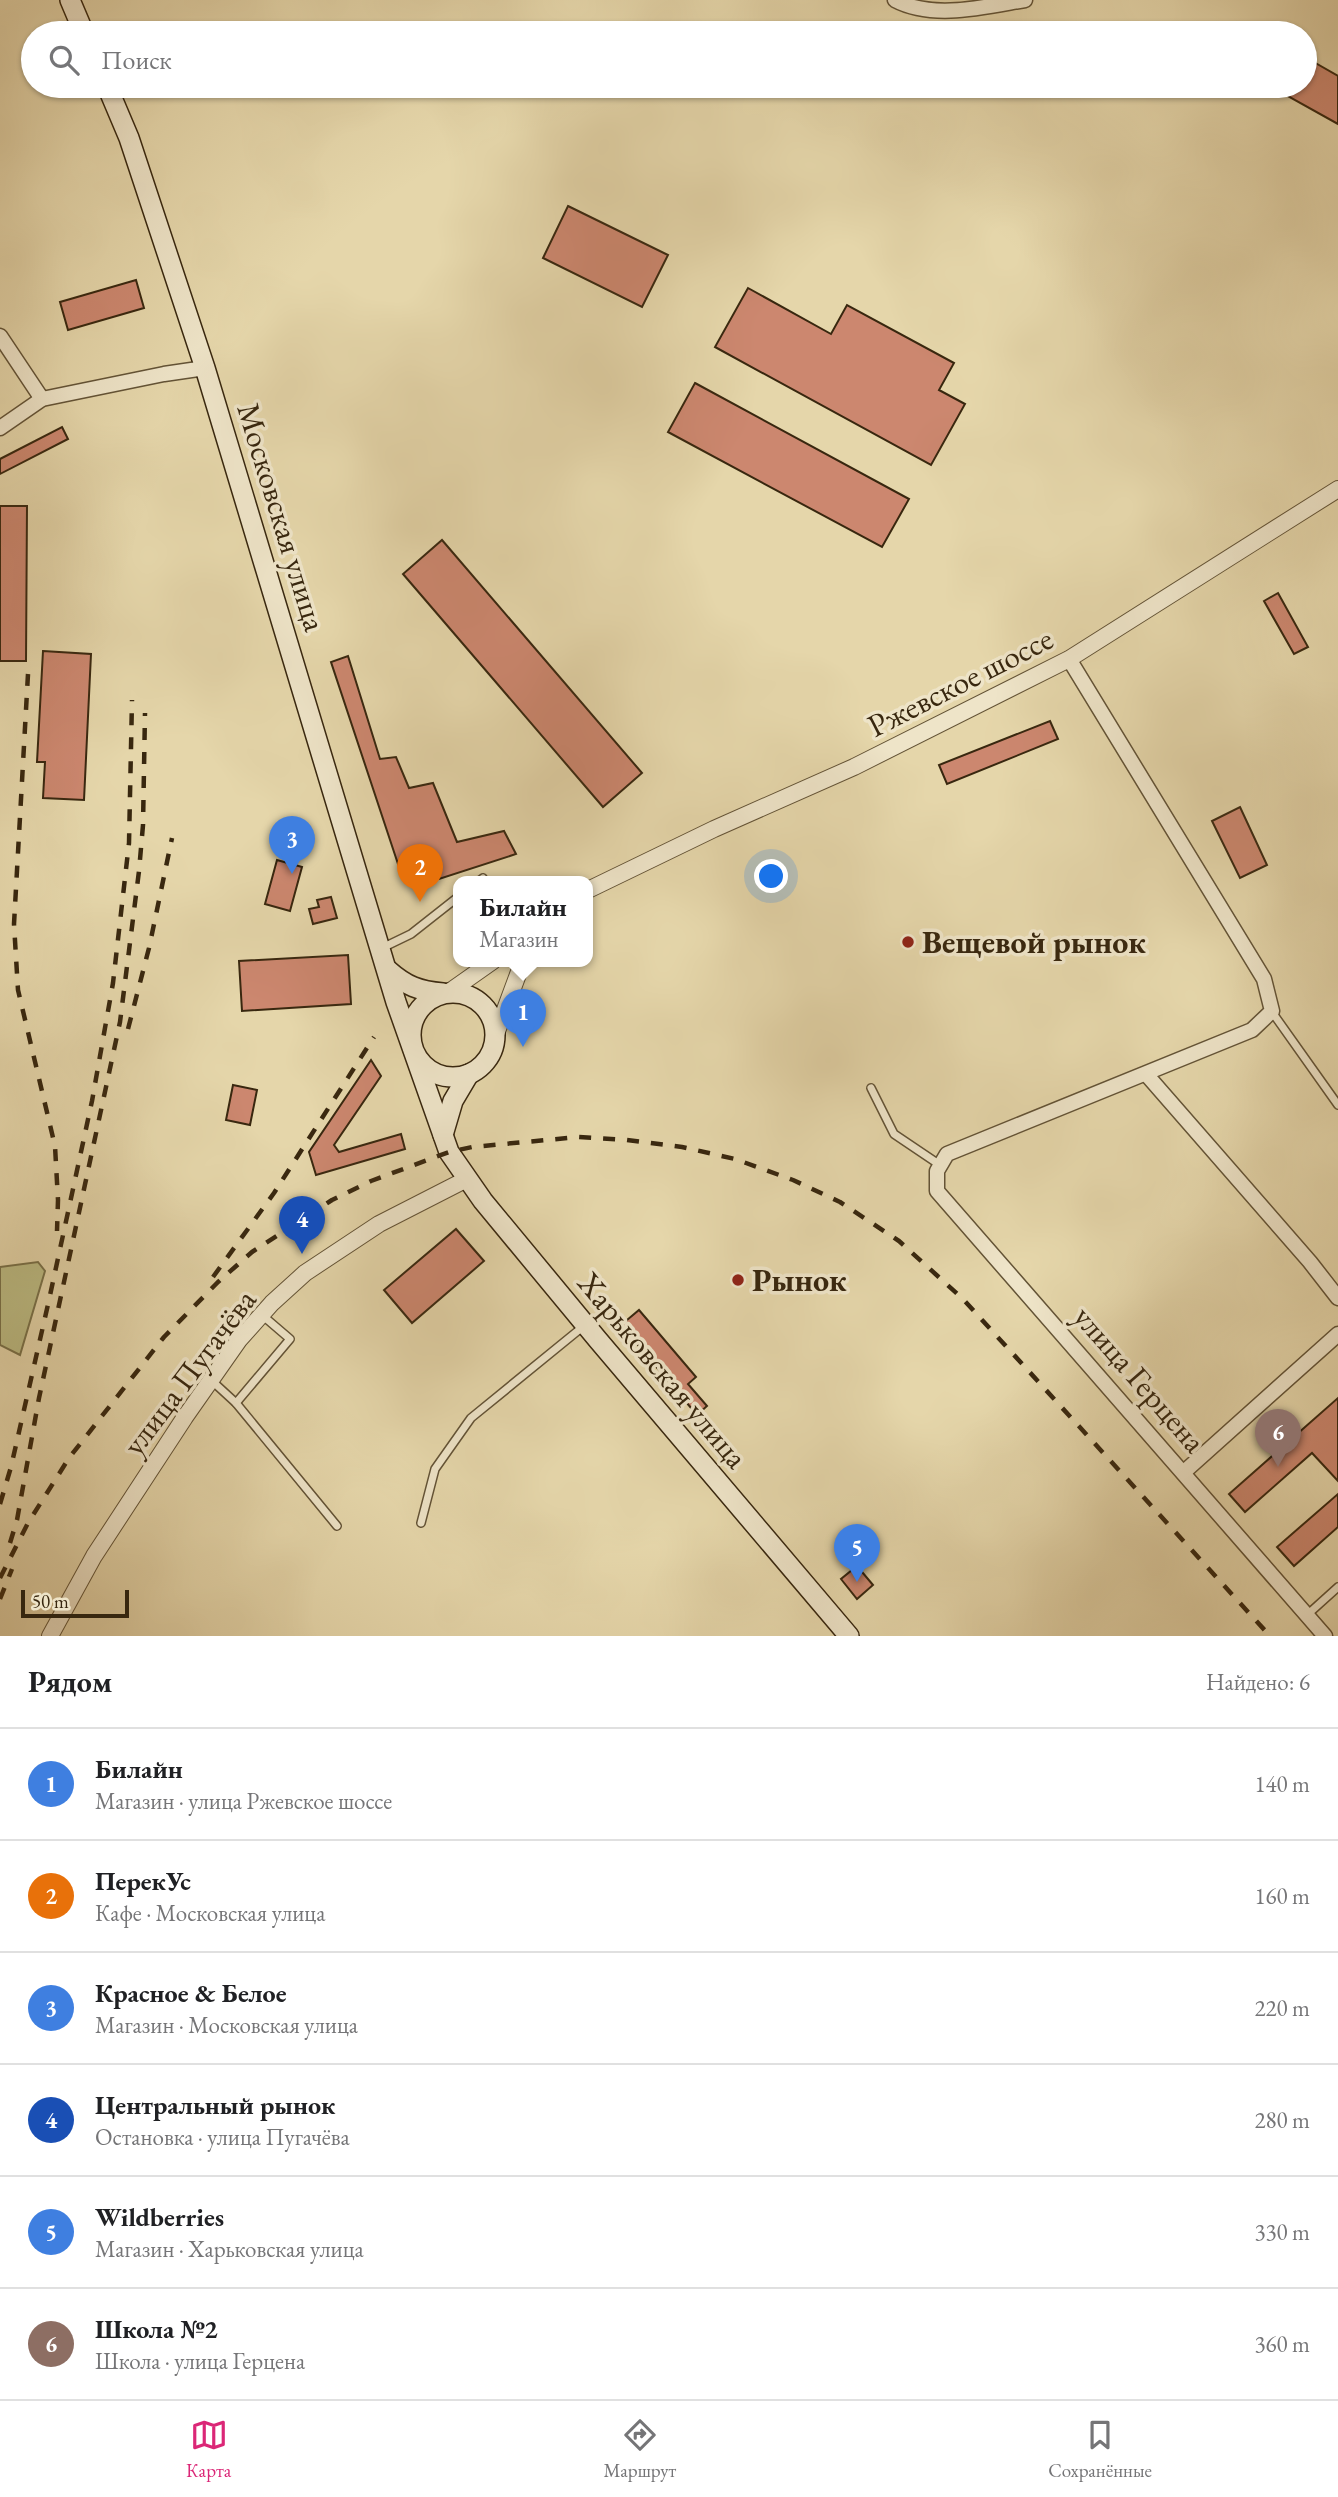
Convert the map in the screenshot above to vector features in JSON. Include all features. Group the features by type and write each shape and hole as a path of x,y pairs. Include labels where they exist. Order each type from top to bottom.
{"main road":[{"path":"70,0 79,21"},
{"name":"Московская улица","path":"112,98 129,138 205,368 413,1049"},
{"path":"388,970 407,986 421,991 461,993 482,1003 489,1012 496,1034 489,1058 480,1068 458,1077 436,1073 418,1059 413,1049 411,1028 419,1009 435,996 447,993"},
{"name":"Харьковская улица","path":"413,1049 449,1152 467,1179 585,1325 849,1636"},
{"path":"443,1135 453,1101 469,1074"}],"street":[{"path":"895,0 907,7 946,11 1025,0"},
{"path":"0,336 42,399"},
{"path":"0,428 42,399 205,368"},
{"name":"Ржевское шоссе","path":"593,888 714,829 855,767 1069,659 1338,489"},
{"path":"944,1159 1252,1030 1272,1011 1264,979 1069,659"},
{"path":"447,993 484,967"},
{"path":"496,1034 521,967"},
{"path":"1146,1074 1310,1262 1338,1298"},
{"name":"улица Герцена","path":"944,1159 937,1171 937,1191 1325,1636"},
{"name":"улица Пугачёва","path":"50,1636 94,1556 239,1339 305,1273 379,1224 467,1179"},
{"path":"1184,1472 1338,1334"}],"lane":[{"path":"381,948 411,934 453,901"},
{"path":"1272,1011 1338,1105"},
{"path":"871,1088 894,1134 944,1159"},
{"path":"236,1404 290,1339 262,1315"},
{"path":"421,1523 435,1469 471,1418 585,1325"},
{"path":"211,1380 236,1404 337,1526"},
{"path":"1307,1615 1338,1587"}],"green space":[{"path":"38,1262 45,1271 20,1355 0,1345 0,1267"}],"building":[{"path":"1317,64 1338,76 1338,124 1291,98 1317,98"},
{"path":"568,206 668,255 642,307 543,258"},
{"path":"136,280 144,308 68,330 60,302"},
{"path":"748,288 831,334 847,305 954,363 939,390 965,404 931,465 715,347"},
{"path":"695,383 909,499 882,547 668,432"},
{"path":"62,427 68,439 0,474 0,459"},
{"path":"0,506 27,506 26,661 0,661"},
{"path":"442,540 642,773 603,807 403,574"},
{"path":"1278,593 1308,647 1294,654 1264,601"},
{"path":"43,651 91,654 84,800 43,798 45,762 37,762"},
{"path":"348,656 380,759 396,757 409,788 433,783 457,842 504,831 516,854 439,879 399,867 331,662"},
{"path":"1050,721 1058,739 947,784 939,765"},
{"path":"1240,807 1267,865 1240,878 1212,821"},
{"path":"277,860 302,867 290,911 265,904"},
{"path":"331,897 337,918 313,924 309,909 319,907 317,900"},
{"path":"348,955 351,1004 242,1011 239,961"},
{"path":"371,1060 381,1076 334,1145 339,1152 401,1134 405,1149 316,1175 309,1152"},
{"path":"233,1085 257,1090 250,1125 226,1120"},
{"path":"456,1229 484,1261 412,1323 384,1290"},
{"path":"639,1310 696,1377 688,1384 707,1406 697,1415 621,1325"},
{"path":"1338,1398 1338,1481 1312,1453 1245,1512 1229,1494"},
{"path":"1338,1494 1338,1527 1294,1566 1277,1547"},
{"path":"857,1566 873,1585 857,1599 841,1579"}],"railway":[{"path":"28,674 14,924 18,990 55,1146 57,1231"},
{"path":"0,1504 49,1300 92,1101 113,983 129,843 132,700"},
{"path":"10,1543 120,1022 143,825 145,713"},
{"path":"128,1029 149,948 172,838"},
{"path":"213,1277 274,1193 374,1037"},
{"path":"0,1578 28,1523 69,1458 164,1337 252,1252 332,1200 371,1181 449,1152 472,1147 578,1137 682,1147 735,1159 793,1180 840,1202 899,1241 963,1299 1270,1636"},
{"path":"0,1599 12,1569"}],"place":[{"name":"Красное & Белое","path":"292,874"},
{"name":"ПерекУс","path":"420,902"},
{"name":"Вещевой рынок","path":"908,942"},
{"name":"Билайн","path":"523,1047"},
{"name":"Центральный рынок","path":"302,1254"},
{"name":"Рынок","path":"738,1280"},
{"name":"Школа №2","path":"1278,1467"},
{"name":"Wildberries","path":"857,1582"}]}
